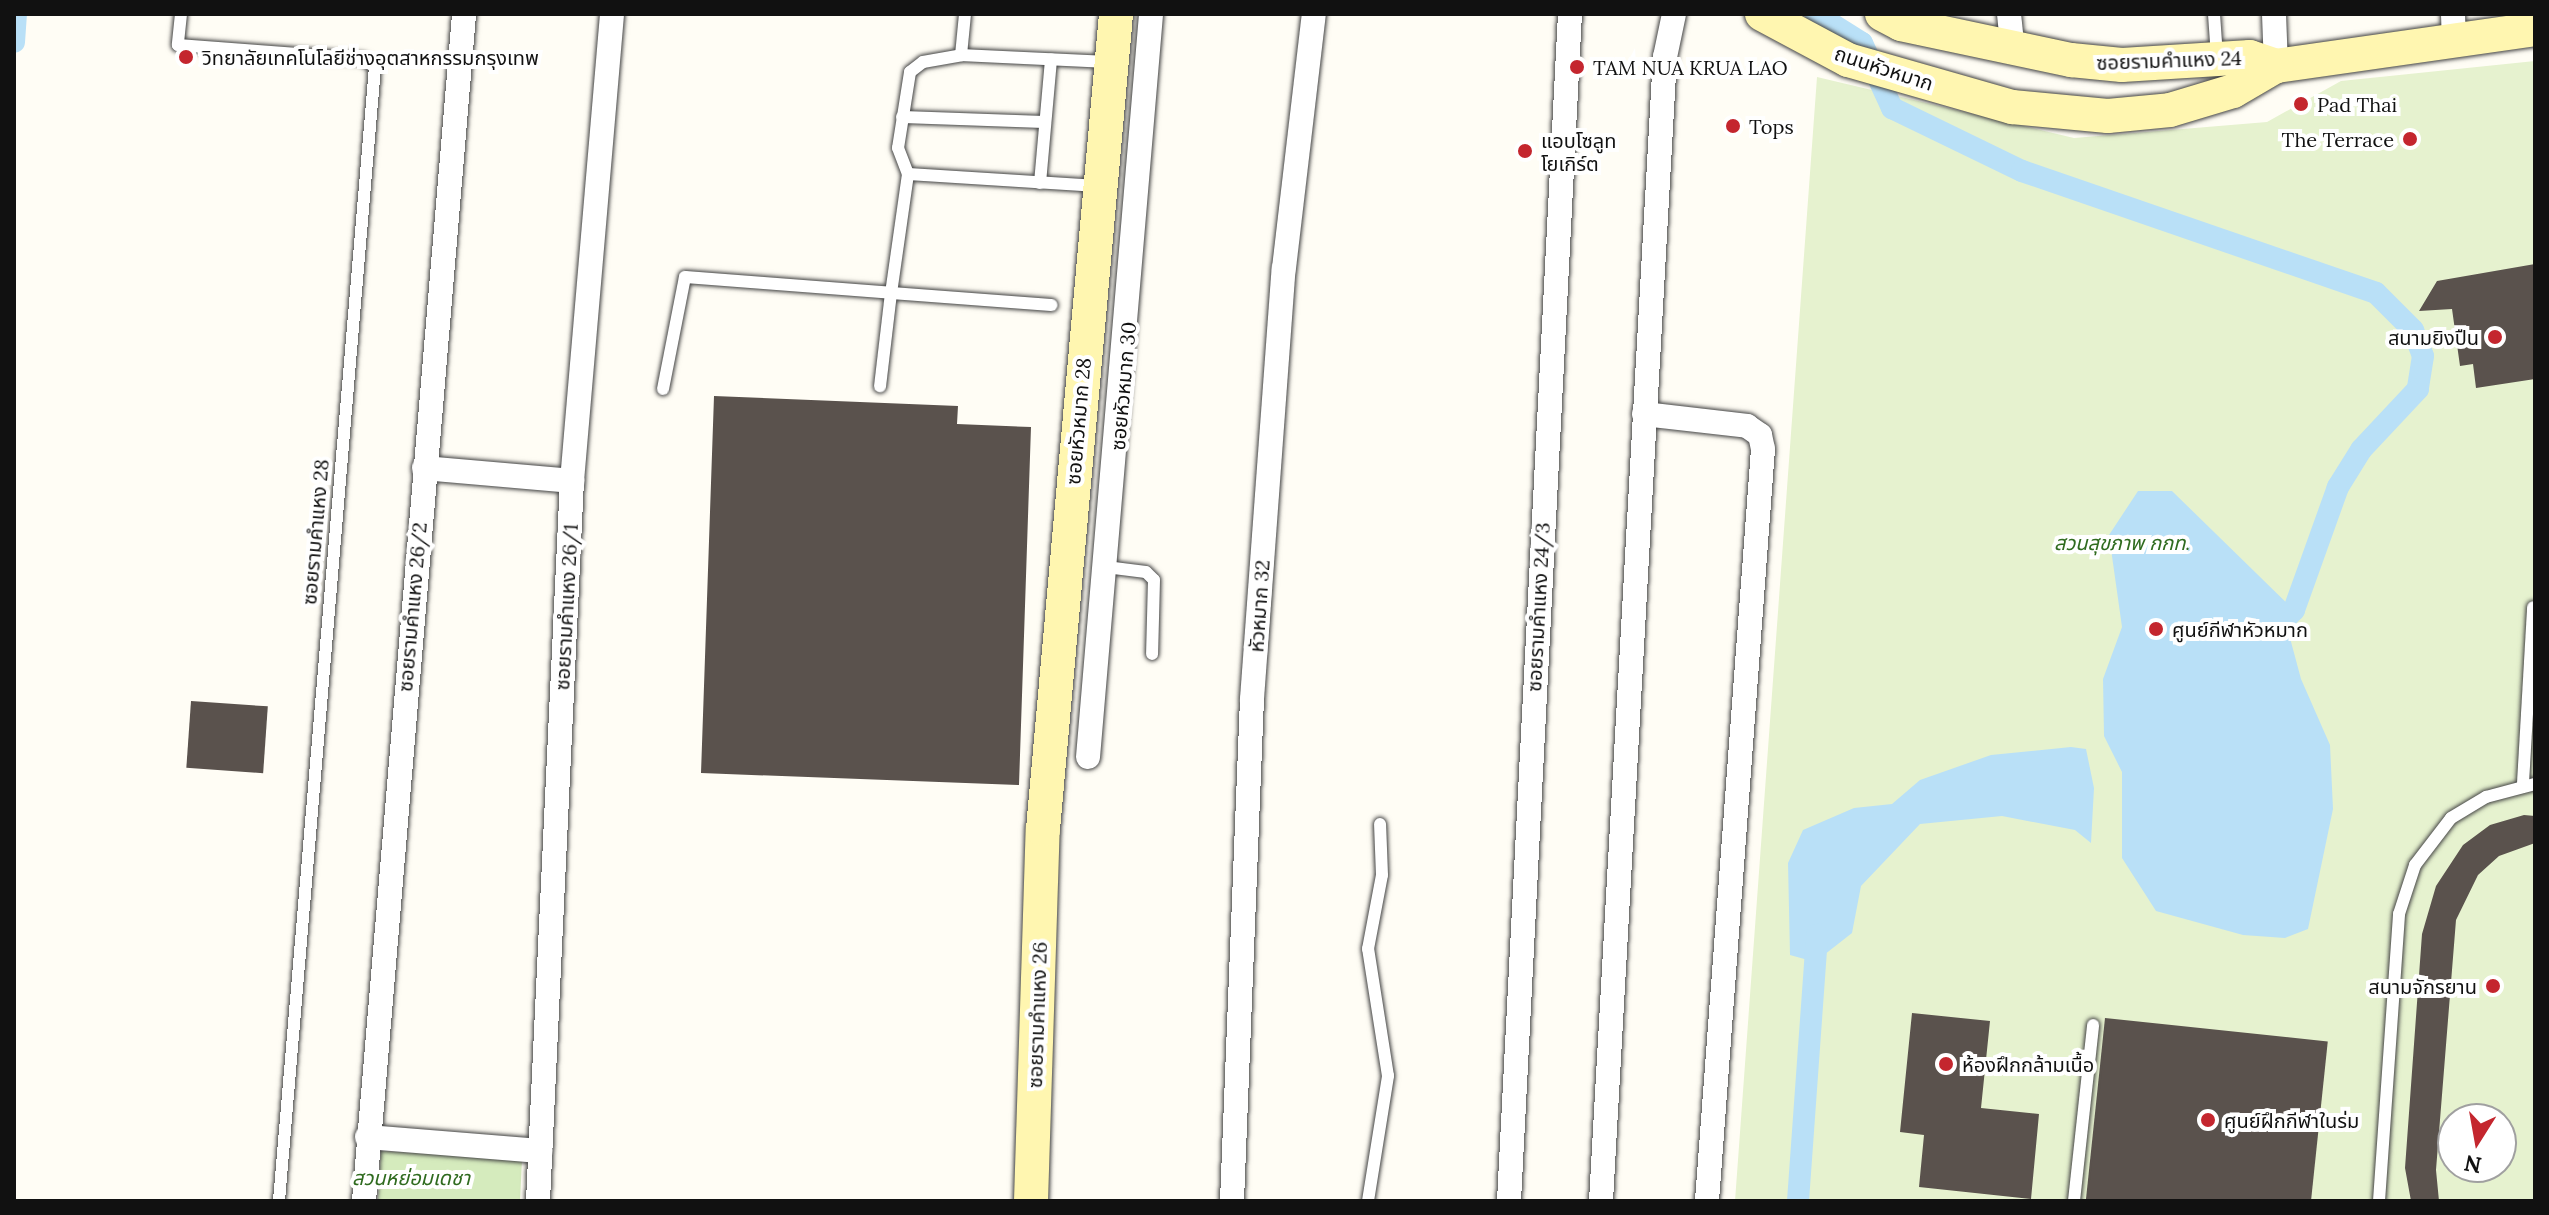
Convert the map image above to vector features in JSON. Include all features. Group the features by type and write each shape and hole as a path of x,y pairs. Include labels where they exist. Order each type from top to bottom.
{"main road":[{"name":"ซอยหัวหมาก 28","path":"1043,829 1116,14"},
{"name":"ถนนหัวหมาก","path":"1762,14 1848,60 2012,107"},
{"path":"1882,14 1924,30 2013,50 1999,75 2012,107"},
{"name":"ซอยรามคำแหง 24","path":"2012,107 2108,116 2170,110 2233,91 2276,66 2454,27 2535,29"},
{"path":"1904,76 1925,75 1940,59 1941,50 1924,30"},
{"name":"ซอยรามคำแหง 24","path":"2013,50 2122,65 2217,57 2276,66"},
{"name":"ซอยรามคำแหง 26","path":"1031,1201 1043,829"}],"street":[{"name":"ซอยรามคำแหง 26/2","path":"364,1201 464,14"},
{"name":"ซอยรามคำแหง 26/1","path":"538,1201 572,481 612,14"},
{"name":"ซอยหัวหมาก 30","path":"1088,757 1151,14"},
{"name":"หัวหมาก 32","path":"1232,1201 1253,684 1284,268 1314,14"},
{"name":"ซอยรามคำแหง 24/3","path":"1509,1201 1570,14"},
{"path":"1601,1201 1665,57 1674,14"},
{"path":"2009,14 2013,50"},
{"path":"2274,14 2276,66"},
{"path":"1644,414 1747,426 1760,435 1763,449 1707,1201"},
{"path":"424,468 572,481"},
{"path":"367,1137 540,1151"}],"lane":[{"name":"ซอยรามคำแหง 28","path":"181,14 178,45 363,59 375,67 279,1201"},
{"path":"961,55 965,14"},
{"path":"2214,14 2217,57"},
{"path":"880,386 908,174 898,148 910,72 923,62 961,55 1111,62"},
{"path":"1040,183 1051,59"},
{"path":"902,117 1045,122"},
{"path":"908,174 1099,186"},
{"path":"663,389 685,277 1052,305"},
{"path":"1106,567 1146,572 1154,580 1152,654"},
{"path":"2379,1201 2399,914 2415,865 2451,818 2529,783 2533,607"},
{"path":"1368,1201 1388,1076 1368,949 1382,875 1380,824"},
{"path":"2074,1201 2093,1025"}],"green space":[{"name":"ศูนย์กีฬาหัวหมาก","path":"2535,61 2535,1201 1735,1201 1817,77 2074,138 2267,122 2341,81"},
{"name":"สวนหย่อมเดชา","path":"381,1151 522,1159 520,1201 378,1201"}],"water":[{"path":"2138,491 2172,491 2294,610 2290,638 2301,679 2330,745 2333,809 2308,929 2285,938 2243,935 2156,911 2122,858 2122,772 2104,736 2103,679 2122,627 2109,535"},
{"path":"2071,747 2086,749 2094,788 2091,843 2075,830 2002,816 1920,824 1861,886 1852,933 1815,962 1790,955 1788,863 1803,830 1854,808 1892,804 1920,780 1991,755"}],"building":[{"name":"สนามยิงปืน","path":"2535,264 2535,379 2476,388 2473,364 2460,366 2452,309 2419,311 2437,281"},
{"path":"714,396 958,406 957,424 1031,427 1019,785 701,773"},
{"path":"191,701 268,706 263,773 186,768"},
{"path":"2524,815 2535,816 2535,843 2499,856 2478,875 2456,920 2441,1103 2437,1103 2439,1201 2411,1201 2405,1168 2422,934 2436,886 2463,845 2490,825"},
{"name":"ห้องฝึกกล้ามเนื้อ","path":"1912,1013 1990,1021 1981,1108 2039,1114 2031,1199 1919,1187 1924,1135 1900,1132"},
{"name":"ศูนย์ฝึกกีฬาในร่ม","path":"2105,1018 2328,1041 2311,1201 2086,1201"}],"waterway":[{"path":"14,42 16,14"},
{"path":"1816,14 1862,43 1892,108 2022,171 2376,293 2413,330 2423,356 2418,389 2361,450 2338,487 2294,610 2274,630"},
{"path":"1798,1201 1817,935"}],"place":[{"name":"วิทยาลัยเทคโนโลยีช่างอุตสาหกรรมกรุงเทพ","path":"186,57"},
{"name":"TAM NUA KRUA LAO","path":"1577,67"},
{"name":"Pad Thai","path":"2301,104"},
{"name":"Tops","path":"1733,126"},
{"name":"The Terrace","path":"2410,139"},
{"name":"แอบโซลูท โยเกิร์ต","path":"1525,151"},
{"name":"สนามยิงปืน","path":"2495,337"},
{"name":"ศูนย์กีฬาหัวหมาก","path":"2156,629"},
{"name":"สนามจักรยาน","path":"2493,986"},
{"name":"ห้องฝึกกล้ามเนื้อ","path":"1946,1064"},
{"name":"ศูนย์ฝึกกีฬาในร่ม","path":"2208,1120"}],"park label":[{"name":"สวนสุขภาพ กกท.","path":"2122,542"}]}
